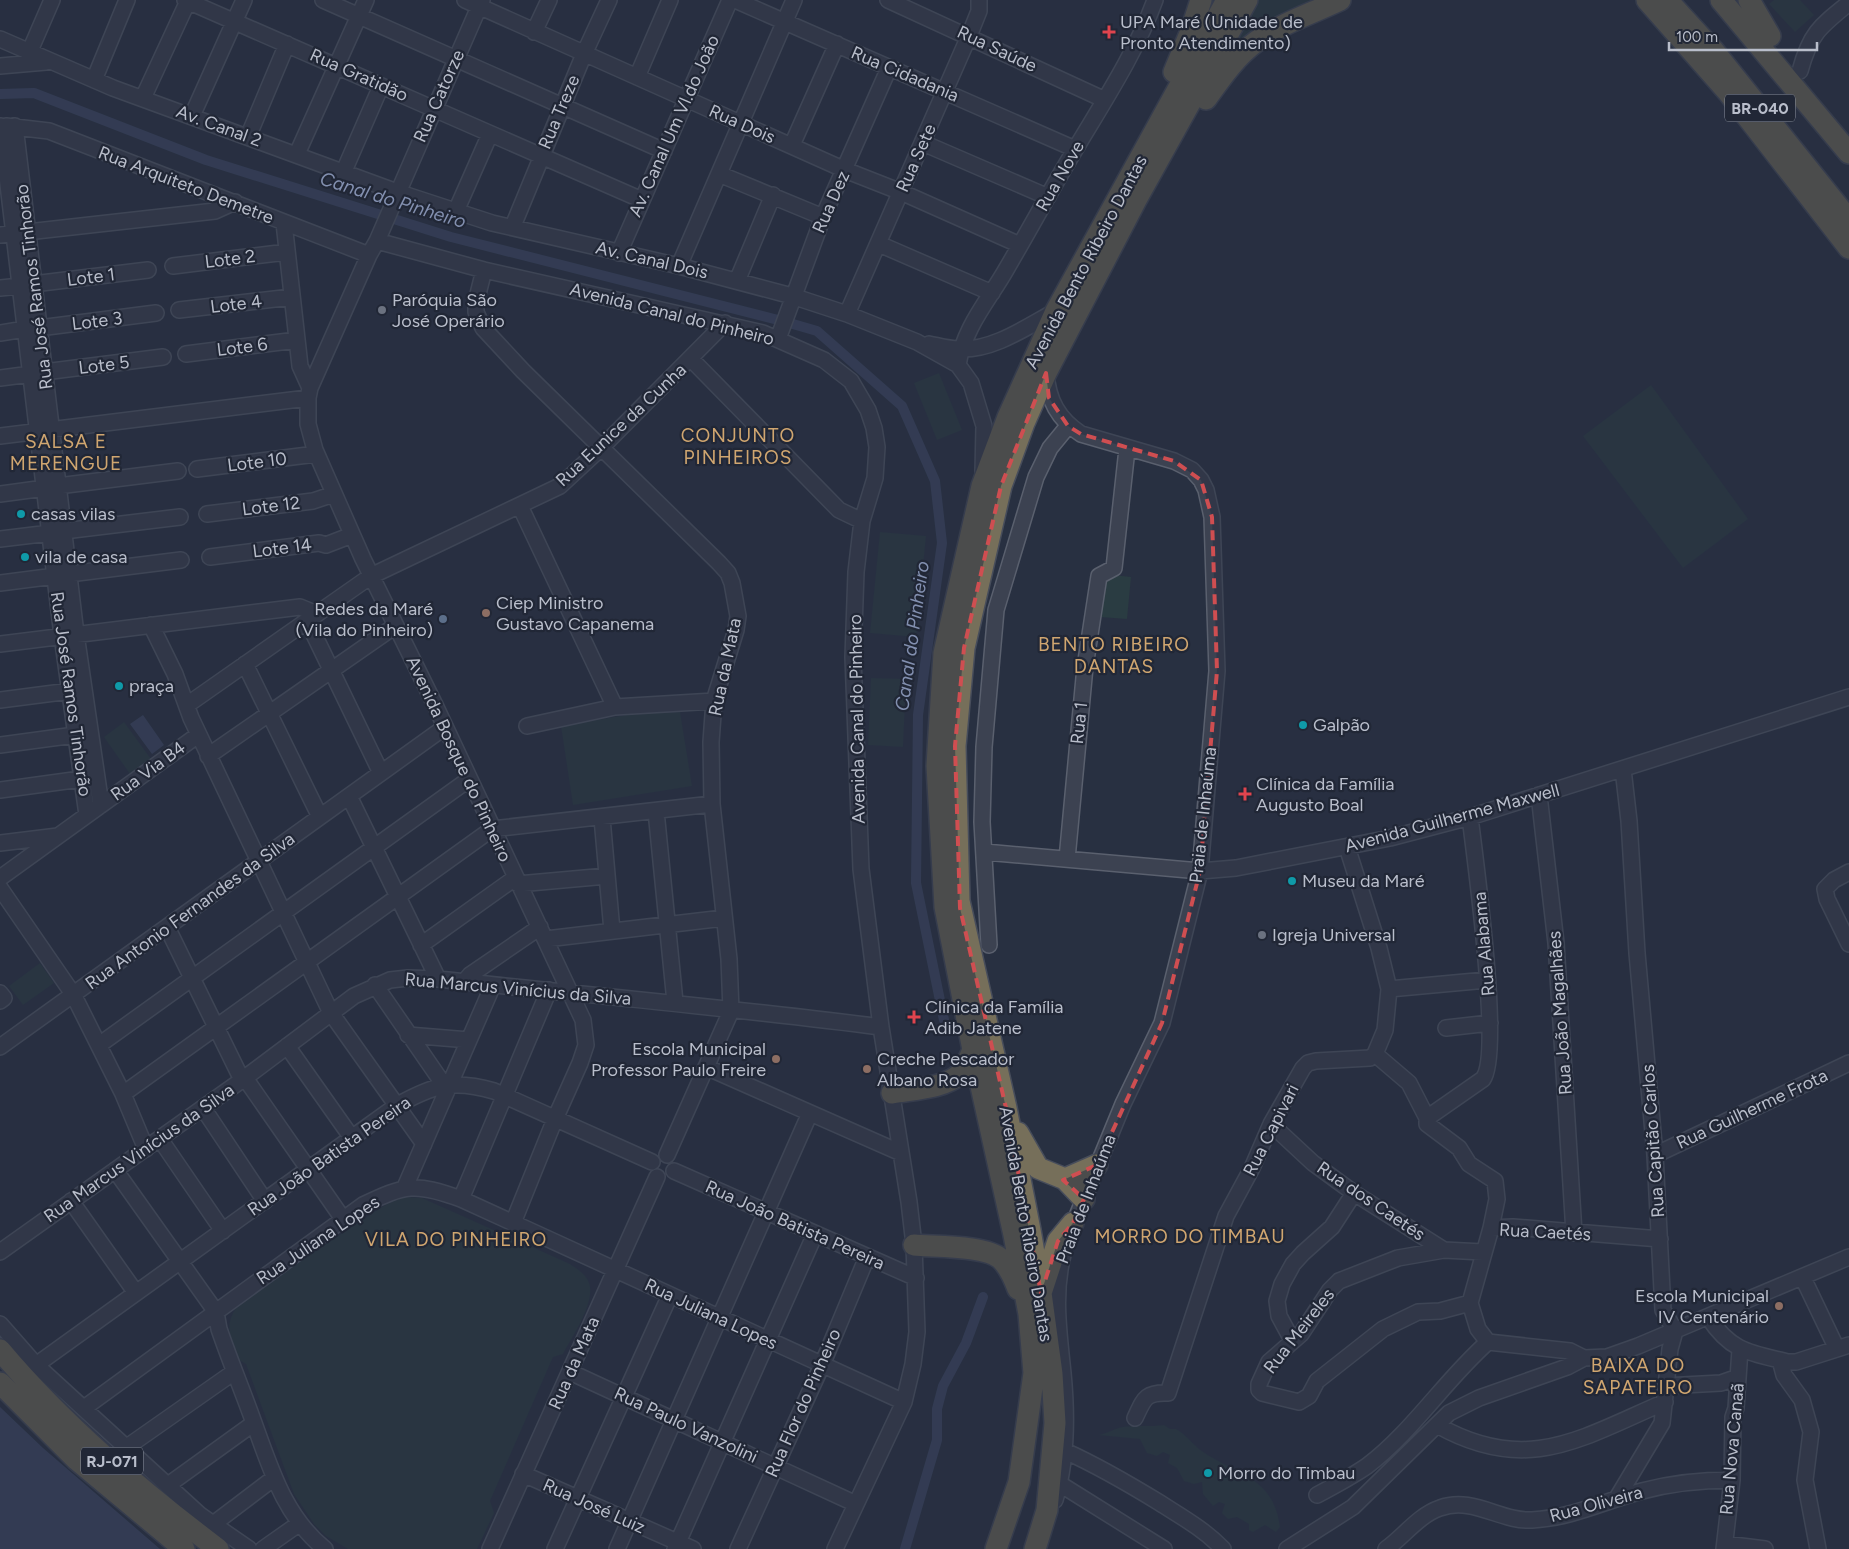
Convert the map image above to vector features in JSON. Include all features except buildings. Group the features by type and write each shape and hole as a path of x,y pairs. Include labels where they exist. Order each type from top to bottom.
{"highway":[{"path":"1139,161 1152,122 1191,30 1201,0"},
{"name":"Avenida Bento Ribeiro Dantas","path":"1055,1476 1054,1423 973,1050 944,897 937,766 944,654 982,486 1008,417 1056,311 1227,0"},
{"name":"Avenida Bento Ribeiro Dantas","path":"1019,1482 1043,1373 1041,1293 1006,1108 959,901 955,746 964,648 1001,486 1024,423 1046,373 1136,200 1247,0"},
{"path":"1136,200 1222,76 1238,58 1256,41 1276,29 1340,0"},
{"path":"1647,0 1728,92 1849,248"},
{"name":"BR-040","path":"1667,0 1713,50 1849,220"},
{"name":"BR-040","path":"1721,0 1849,153"},
{"path":"1738,0 1770,36 1849,133"},
{"path":"1750,0 1770,36"},
{"path":"892,1093 937,1085 952,1080 964,1068 973,1050"},
{"path":"1006,1108 1038,1168 1065,1179 1084,1199"},
{"path":"1065,1179 1097,1165"},
{"path":"1041,1293 1058,1241 1073,1223"},
{"path":"914,1245 989,1252 1000,1259 1011,1272 1029,1314"},
{"name":"RJ-071","path":"6,1358 51,1406 104,1455 218,1549"},
{"name":"RJ-071","path":"0,1383 77,1460 179,1546"},
{"path":"1019,1549 1055,1476"},
{"path":"1035,1549 1055,1476"},
{"path":"986,1549 1019,1482"},
{"path":"996,1549 1019,1482"}],"street":[{"path":"29,53 52,0"},
{"path":"0,38 29,53 94,80 127,0"},
{"path":"192,116 244,0"},
{"path":"323,0 664,151"},
{"path":"297,154 335,64 366,0"},
{"name":"Rua Dois","path":"465,0 480,3 534,32 845,170 901,192 1020,245"},
{"path":"534,32 549,0"},
{"name":"Rua Treze","path":"513,226 540,156 564,106 584,54 609,0"},
{"path":"638,77 670,0"},
{"name":"Av. Canal Um Vl.do João","path":"619,253 730,0"},
{"name":"Rua Cidadania","path":"735,0 889,68 946,90 1075,149"},
{"path":"679,266 739,123 794,0"},
{"name":"Rua Saúde","path":"888,0 1105,100"},
{"name":"Rua Sete","path":"847,314 969,36 979,11 979,0"},
{"name":"Rua Nove","path":"958,365 960,349 971,324 992,293 1105,100 1150,15 1155,0"},
{"path":"143,98 186,1"},
{"name":"Rua Gratidão","path":"186,1 335,64 642,200"},
{"name":"Rua Catorze","path":"385,222 480,3"},
{"path":"1800,72 1809,42 1825,23 1849,3"},
{"path":"248,137 288,44"},
{"path":"792,145 837,44"},
{"path":"0,66 49,61"},
{"name":"Rua Dez","path":"778,339 792,296 823,217 889,68"},
{"name":"Av. Canal 2","path":"94,80 344,171"},
{"path":"381,86 344,171 397,192"},
{"name":"Rua Arquiteto Demetre","path":"6,126 48,131 369,255"},
{"name":"Rua José Ramos Tinhorão","path":"6,126 13,233 27,285 69,635 101,805"},
{"path":"456,211 490,134"},
{"path":"923,143 1048,197"},
{"path":"719,174 823,217"},
{"name":"Av. Canal Dois","path":"397,192 456,211 792,296 847,314 918,342"},
{"path":"737,281 773,195"},
{"path":"13,233 215,211 235,202"},
{"name":"Avenida Bosque do Pinheiro","path":"385,222 309,393 308,424 316,454 352,535 583,1020 586,1045 580,1063 554,1119 513,1223"},
{"path":"0,436 309,393 300,366 284,223"},
{"name":"Avenida Canal do Pinheiro","path":"377,241 484,270 725,323 778,339 806,350 839,370 851,381 868,410 874,428 877,462 875,478 862,521 856,572 854,657 860,850 881,1027 914,1245 916,1349 904,1402 837,1547"},
{"path":"878,244 992,293"},
{"name":"Lote 2","path":"173,266 287,252"},
{"name":"Lote 1","path":"0,288 148,270"},
{"name":"Rua da Mata","path":"484,270 476,302 476,312 480,324 523,371 702,545 728,573 736,599 736,630 714,701 711,742 712,804 724,918 731,1011 667,1155"},
{"name":"Lote 4","path":"179,310 292,297"},
{"path":"918,342 960,349 992,342 1056,311"},
{"name":"Lote 3","path":"0,332 156,313"},
{"name":"Rua Eunice da Cunha","path":"187,704 371,576 560,486 601,448 725,323"},
{"name":"Lote 6","path":"186,354 297,340"},
{"path":"918,342 958,365 971,383 984,426 982,486"},
{"name":"Lote 5","path":"0,378 163,357"},
{"path":"691,359 839,510 862,521"},
{"name":"Praia de Inhaúma","path":"1041,1549 1055,1476 1065,1450 1064,1393 1057,1314 1057,1285 1064,1250 1097,1165 1162,1024 1200,871 1217,671 1210,503 1201,480 1192,470 1174,462 1081,434 1068,426 1049,398 1046,373"},
{"path":"989,945 982,822 984,747 996,610 1036,477 1050,448 1068,426"},
{"name":"Rua 1","path":"1067,859 1084,667 1099,576 1114,568 1127,449"},
{"name":"Lote 10","path":"197,469 316,454"},
{"path":"0,494 178,471"},
{"name":"Lote 12","path":"207,514 313,501 334,494"},
{"path":"520,506 615,707"},
{"path":"0,539 180,517"},
{"name":"Lote 14","path":"210,557 319,543 326,545 352,535"},
{"path":"0,583 181,560"},
{"path":"0,644 300,607 312,617 331,670 381,773"},
{"path":"151,625 175,674 198,735 331,1012 424,1144"},
{"path":"208,756 395,626"},
{"name":"Rua José Ramos Tinhorão","path":"69,635 70,691 87,815"},
{"path":"245,664 320,817"},
{"path":"0,700 70,691"},
{"name":"Avenida Guilherme Maxwell","path":"985,852 1200,871 1236,868 1347,847 1470,817 1849,697"},
{"path":"527,726 615,707 714,701"},
{"name":"Rua Antonio Fernandes da Silva","path":"146,1149 123,1094 73,994 445,727"},
{"path":"0,745 76,735"},
{"name":"Rua Via B4","path":"0,878 198,735"},
{"name":"Rua Capitão Carlos","path":"1622,769 1629,821 1637,954 1655,1154 1663,1310 1675,1331"},
{"path":"0,790 81,779"},
{"path":"99,1045 468,780"},
{"name":"Rua João Magalhães","path":"1539,795 1556,942 1574,1233"},
{"path":"349,796 438,979"},
{"path":"123,1094 492,830 712,804"},
{"path":"656,811 675,1002"},
{"name":"Rua Alabama","path":"1427,1118 1483,1079 1488,1072 1490,1023 1487,980 1481,902 1470,817"},
{"path":"602,818 612,931"},
{"path":"0,843 59,835"},
{"path":"1347,847 1380,948 1389,989 1387,1019 1375,1054 1409,1083 1427,1118 1427,1124 1459,1148 1470,1164 1485,1172 1495,1182 1497,1199 1491,1228"},
{"path":"1846,873 1827,884 1826,889 1827,899 1849,944"},
{"path":"421,945 517,881 607,876"},
{"path":"0,888 73,994 0,1047"},
{"path":"464,982 470,975 543,933 612,931 724,918"},
{"path":"167,927 244,1079 343,1219"},
{"name":"Rua Marcus Vinícius da Silva","path":"0,1252 244,1079 331,1012 354,996 375,985 390,980 408,978 438,979 572,994 675,1002 731,1011 755,1011 881,1027"},
{"path":"1389,989 1487,980"},
{"path":"375,985 408,1035 447,1084"},
{"path":"405,1187 447,1084 469,1040 492,985"},
{"path":"461,1199 549,990"},
{"path":"1446,1028 1490,1023"},
{"path":"408,1035 469,1040"},
{"path":"287,1046 352,1138"},
{"name":"Rua Capivari","path":"1135,1418 1147,1397 1152,1393 1168,1393 1217,1238 1226,1216 1252,1168 1271,1124 1296,1079 1308,1063 1336,1059 1365,1059 1375,1054"},
{"name":"Rua Guilherme Frota","path":"1655,1154 1849,1063"},
{"path":"706,1067 901,1153"},
{"name":"Rua João Batista Pereira","path":"36,1365 396,1106 420,1093 447,1084 480,1087 652,1162"},
{"path":"203,1108 265,1201"},
{"path":"617,1549 718,1317 810,1113"},
{"name":"Rua dos Caetés","path":"1271,1124 1313,1163 1354,1193 1444,1250 1483,1252"},
{"path":"160,1139 223,1231"},
{"path":"667,1155 674,1164 674,1171 668,1177 657,1177 651,1169 652,1162 656,1156 667,1155"},
{"path":"115,1170 216,1312 219,1329 234,1372 274,1478 300,1523 312,1539 325,1549"},
{"name":"Rua João Batista Pereira","path":"674,1171 916,1278"},
{"name":"Rua da Mata","path":"490,1549 657,1177"},
{"name":"Rua Juliana Lopes","path":"84,1408 343,1219 363,1206 405,1187 438,1191 461,1199 904,1402"},
{"path":"1292,1340 1279,1316 1277,1300 1282,1284 1293,1264 1332,1227 1354,1193"},
{"path":"71,1201 136,1293"},
{"name":"Rua Caetés","path":"1470,1303 1491,1228 1513,1227 1660,1239"},
{"path":"677,1545 815,1234"},
{"name":"Rua Meireles","path":"1444,1250 1398,1258 1339,1281 1330,1290 1301,1334 1269,1362 1259,1384 1259,1390 1262,1393 1299,1402 1309,1396 1317,1381 1383,1329 1418,1312 1440,1311 1470,1303"},
{"name":"Rua Flor do Pinheiro","path":"738,1549 822,1365 867,1257"},
{"path":"1287,1549 1353,1507 1437,1425 1460,1406 1567,1367 1584,1358 1607,1357 1709,1318 1849,1258"},
{"path":"1709,1318 1716,1329 1740,1350 1780,1360 1796,1362 1843,1347 1803,1278"},
{"path":"555,1549 670,1295"},
{"path":"1470,1303 1478,1329 1488,1342 1570,1351 1584,1358"},
{"path":"0,1324 36,1365 168,1485 212,1524 249,1549"},
{"path":"1618,1498 1662,1422 1665,1386 1675,1331"},
{"path":"1317,1494 1350,1478 1381,1454 1448,1385 1469,1359 1488,1342"},
{"name":"Rua Nova Canaã","path":"1725,1546 1732,1480 1733,1417 1740,1350"},
{"path":"1780,1360 1784,1375 1802,1400 1812,1432 1805,1480 1818,1549"},
{"path":"127,1447 234,1372"},
{"name":"Rua Paulo Vanzolini","path":"570,1372 856,1504"},
{"path":"1665,1386 1721,1383 1738,1377"},
{"path":"1437,1425 1477,1443 1499,1448 1550,1448 1586,1437 1665,1402"},
{"path":"168,1485 254,1423"},
{"path":"1065,1450 1102,1468 1180,1515 1212,1538 1223,1549"},
{"name":"Rua José Luiz","path":"523,1474 677,1545 693,1549"},
{"path":"1055,1476 1164,1549"},
{"path":"212,1524 274,1478"},
{"name":"Rua Oliveira","path":"1386,1549 1427,1515 1446,1506 1472,1506 1530,1520 1569,1514 1664,1485 1696,1480 1732,1480"},
{"path":"263,1549 300,1523"},
{"path":"1725,1546 1765,1549"}],"highlighted area":[{"path":"1046,373 1049,398 1068,426 1081,434 1174,461 1201,480 1212,517 1217,671 1200,871 1162,1023 1097,1165 1063,1180 1084,1199 1073,1223 1058,1241 1041,1293 1006,1108 960,908 955,746 964,648 1001,486"}],"shaded area":[{"path":"1258,0 1327,0 1213,79"},
{"path":"1774,0 1800,0 1814,15 1795,32 1769,4"},
{"path":"939,373 962,430 937,440 914,383"},
{"path":"1651,385 1748,519 1683,568 1583,436"},
{"path":"880,532 926,536 916,637 870,633"},
{"path":"1104,574 1131,577 1127,619 1100,617"},
{"path":"871,678 906,679 903,747 868,745"},
{"path":"679,706 692,786 573,805 561,726"},
{"path":"124,722 151,759 130,774 104,737"},
{"path":"40,963 54,983 23,1005 9,986"},
{"path":"401,1197 422,1198 570,1264 584,1274 589,1283 589,1300 586,1309 563,1354 553,1357 490,1501 494,1513 477,1549 348,1549 326,1536 314,1524 294,1494 246,1364 236,1358 229,1332 229,1325 234,1311 247,1296 382,1207"},
{"path":"1164,1425 1170,1429 1176,1429 1212,1458 1261,1486 1276,1509 1280,1527 1276,1532 1265,1525 1253,1532 1249,1530 1249,1524 1237,1517 1228,1519 1222,1513 1225,1504 1219,1502 1213,1506 1203,1494 1202,1482 1194,1484 1184,1481 1177,1468 1168,1463 1170,1455 1163,1452 1157,1456 1147,1453 1140,1439 1099,1435 1123,1427"}],"water":[{"path":"143,715 164,745 152,754 130,724"},
{"path":"0,1407 43,1448 160,1549 0,1549"}],"waterway":[{"name":"Canal do Pinheiro","path":"0,94 34,93 206,160 451,237 782,321"},
{"name":"Canal do Pinheiro","path":"786,322 817,331 902,406 935,481 942,543 918,715 916,883 944,1020"},
{"name":"Canal do Pinheiro","path":"905,1549 937,1440 937,1409 943,1386 966,1343 983,1297"}],"place":[{"name":"UPA Maré (Unidade de Pronto Atendimento)","path":"1109,32"},
{"name":"Paróquia São José Operário","path":"382,310"},
{"name":"casas vilas","path":"21,514"},
{"name":"vila de casa","path":"25,557"},
{"name":"Ciep Ministro Gustavo Capanema","path":"486,613"},
{"name":"Redes da Maré (Vila do Pinheiro)","path":"443,619"},
{"name":"praça","path":"119,686"},
{"name":"Galpão","path":"1303,725"},
{"name":"Clínica da Família Augusto Boal","path":"1245,794"},
{"name":"Museu da Maré","path":"1292,881"},
{"name":"Igreja Universal","path":"1262,935"},
{"name":"Clínica da Família Adib Jatene","path":"914,1017"},
{"name":"Escola Municipal Professor Paulo Freire","path":"776,1059"},
{"name":"Creche Pescador Albano Rosa","path":"867,1069"},
{"name":"Escola Municipal IV Centenário","path":"1779,1306"},
{"name":"Morro do Timbau","path":"1208,1473"}],"district":[{"name":"CONJUNTO PINHEIROS","path":"738,446"},
{"name":"SALSA E MERENGUE","path":"66,452"},
{"name":"BENTO RIBEIRO DANTAS","path":"1114,655"},
{"name":"MORRO DO TIMBAU","path":"1190,1236"},
{"name":"VILA DO PINHEIRO","path":"456,1239"},
{"name":"BAIXA DO SAPATEIRO","path":"1638,1376"}]}
